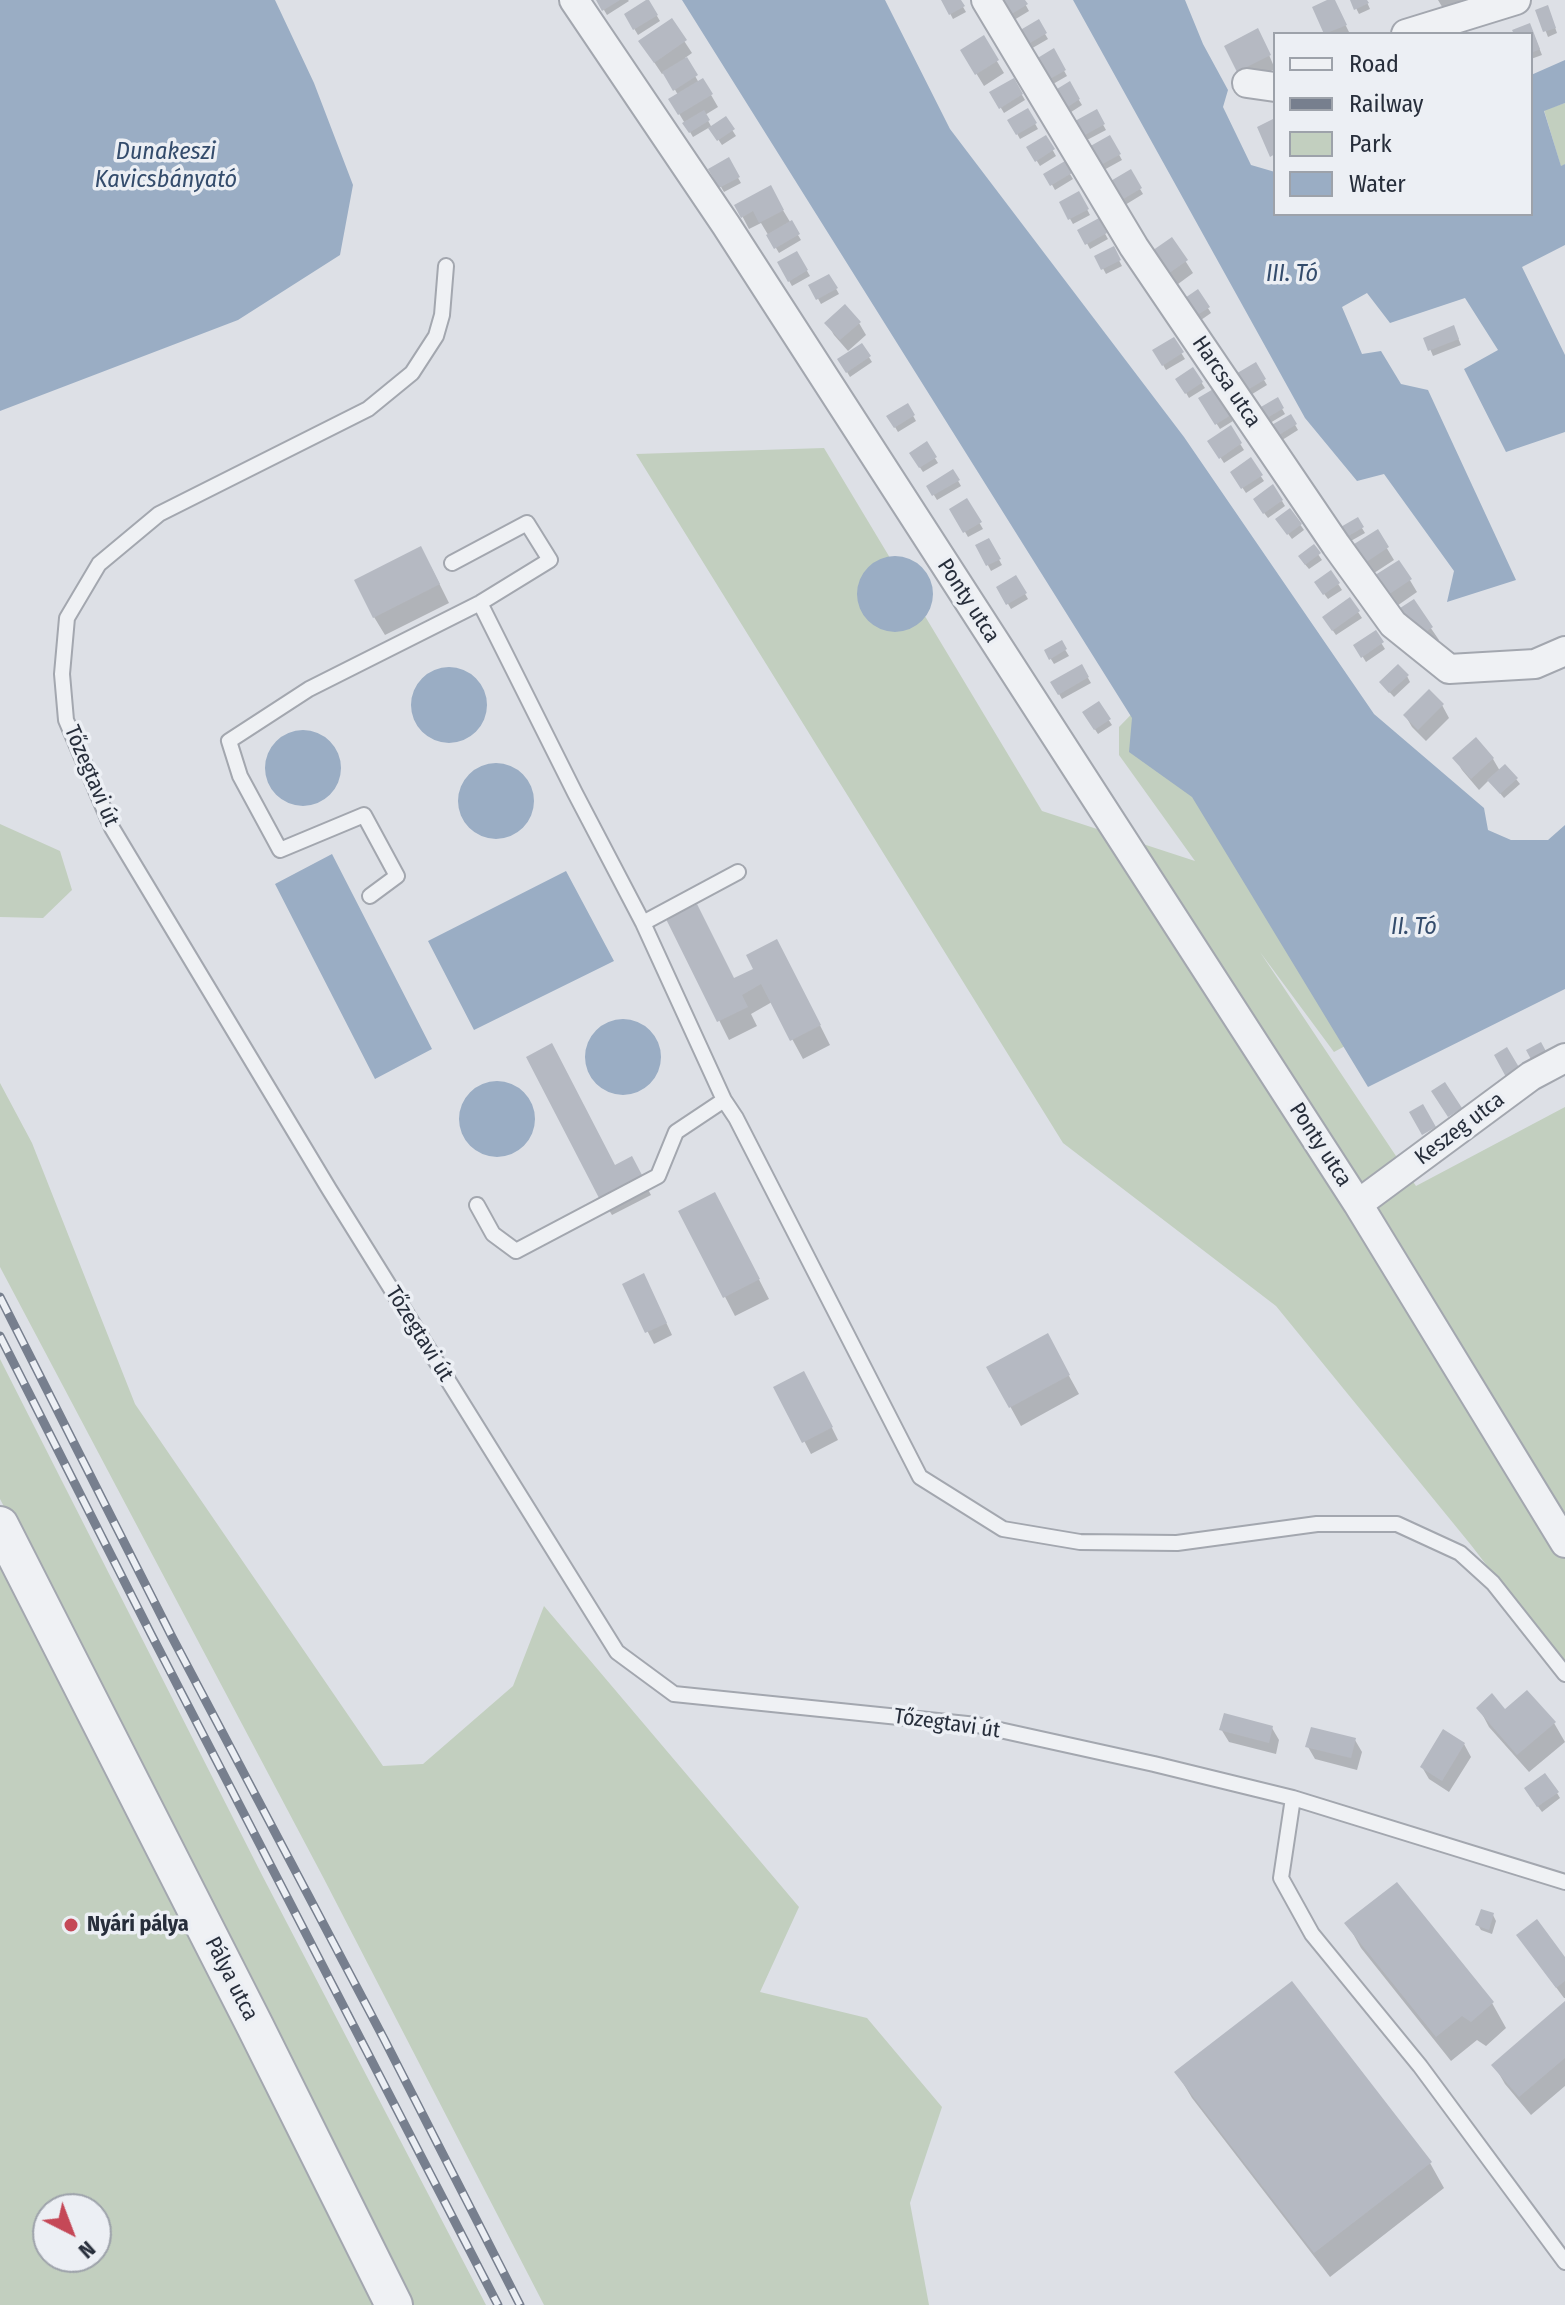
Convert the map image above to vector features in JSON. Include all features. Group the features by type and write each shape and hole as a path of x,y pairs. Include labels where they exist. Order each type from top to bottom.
{"street":[{"name":"Ponty utca","path":"574,0 735,237 1358,1204 1565,1543"},
{"name":"Harcsa utca","path":"986,0 1134,247 1393,624 1449,669 1535,664 1565,651"},
{"path":"1412,32 1516,0"},
{"name":"Keszeg utca","path":"1358,1204 1531,1076 1565,1058"},
{"name":"Pálya utca","path":"0,1525 394,2305"}],"lane":[{"name":"Tőzegtavi út","path":"446,266 442,315 436,336 412,373 368,409 159,514 99,564 67,618 62,674 66,720 112,828 329,1189 617,1652 674,1694 977,1725 1293,1798 1565,1882"},
{"path":"370,896 397,876 364,815 280,850 240,776 229,741 309,689 480,603 550,560 527,523 452,563"},
{"path":"480,603 643,923 724,1100 920,1477 1003,1529 1080,1542 1177,1543 1317,1524 1397,1524 1460,1553 1493,1583 1565,1674"},
{"path":"643,923 738,872"},
{"path":"477,1205 493,1234 516,1251 658,1176 676,1132 724,1100"},
{"path":"1293,1798 1281,1878 1312,1934 1420,2066 1565,2262"}],"green space":[{"path":"1565,103 1565,164 1561,167 1544,110"},
{"path":"824,448 1042,811 1195,861 1119,755 1119,727 1194,650 1559,929 1334,1052 1260,952 1416,1186 1565,1107 1565,1667 1471,1545 1276,1306 1063,1143 636,454"},
{"path":"0,824 60,851 72,890 43,918 0,917"},
{"path":"0,1083 32,1143 135,1404 383,1766 423,1764 513,1686 544,1606 799,1907 760,1992 867,2018 942,2107 910,2203 929,2305 544,2305 323,1877 0,1267"},
{"path":"0,1359 263,1877 486,2305 401,2305 188,1853 0,1499"},
{"name":"Nyári pálya","path":"0,1552 377,2305 0,2305"}],"water":[{"name":"Dunakeszi Kavicsbányató","path":"0,0 275,0 314,83 353,185 340,255 238,320 0,411"},
{"name":"II. Tó","path":"682,0 885,0 950,129 1184,437 1374,714 1484,808 1488,830 1511,840 1548,840 1565,825 1565,989 1368,1087 1192,797 1129,752 1132,718"},
{"name":"III. Tó","path":"1073,0 1185,0 1203,44 1228,90 1223,107 1251,165 1273,171 1273,216 1533,216 1533,74 1565,60 1565,103 1544,111 1561,166 1565,164 1565,245 1522,267 1565,355 1565,432 1506,452 1464,369 1498,350 1465,298 1390,323 1367,293 1342,307 1362,354 1381,351 1401,384 1428,390 1516,580 1447,602 1454,571 1384,474 1357,481 1305,418"},
{"path":"888,556 902,556 916,562 927,573 933,594 931,609 922,621 910,630 888,632 874,626 863,615 857,601 857,587 863,573 874,562"},
{"path":"442,667 456,667 470,673 481,684 487,705 484,720 476,732 456,743 442,743 428,737 417,726 411,712 411,698 417,684 428,673"},
{"path":"296,730 310,730 324,736 335,747 341,768 339,783 330,795 318,804 296,806 282,800 271,789 265,775 265,761 271,747 282,736"},
{"path":"504,763 517,769 528,780 534,801 532,816 517,833 504,839 488,839 475,833 460,816 458,793 464,780 481,765"},
{"path":"332,854 432,1049 375,1079 275,884"},
{"path":"566,871 614,961 474,1030 428,941"},
{"path":"631,1019 644,1025 655,1036 661,1057 659,1072 644,1089 631,1095 615,1095 602,1089 587,1072 585,1049 591,1036 608,1021"},
{"path":"490,1081 504,1081 518,1087 529,1098 535,1119 532,1134 524,1146 504,1157 490,1157 476,1151 465,1140 459,1126 459,1112 465,1098 476,1087"}],"building":[{"path":"596,0 620,0 602,11"},
{"path":"646,0 658,15 633,30 624,14"},
{"path":"941,0 961,0 965,6 949,15"},
{"path":"1002,0 1025,0 1028,4 1010,15"},
{"path":"1335,0 1347,25 1323,32 1312,7"},
{"path":"1350,0 1367,0 1369,3 1354,10"},
{"path":"1548,5 1556,28 1543,32 1535,10"},
{"path":"672,18 687,40 654,63 638,41"},
{"path":"1039,19 1047,33 1025,46 1017,32"},
{"path":"1530,23 1540,49 1533,52 1533,32 1512,30"},
{"path":"1258,28 1271,55 1237,72 1224,46"},
{"path":"984,35 999,60 975,75 960,50"},
{"path":"1054,48 1066,70 1048,80 1036,59"},
{"path":"687,57 698,75 673,91 662,72"},
{"path":"703,78 713,94 678,115 668,99"},
{"path":"1014,78 1023,94 999,109 989,92"},
{"path":"1070,81 1080,99 1063,110 1052,92"},
{"path":"1028,108 1037,123 1016,135 1007,120"},
{"path":"1097,109 1105,124 1083,136 1075,121"},
{"path":"704,110 710,120 689,133 682,123"},
{"path":"726,116 735,129 717,141 708,128"},
{"path":"1273,119 1273,155 1270,157 1257,127"},
{"path":"1046,135 1055,149 1035,162 1026,147"},
{"path":"1110,135 1121,154 1097,167 1087,148"},
{"path":"729,157 740,177 719,188 708,169"},
{"path":"1065,161 1072,173 1050,186 1043,174"},
{"path":"1131,169 1142,188 1120,201 1109,182"},
{"path":"771,185 784,210 759,223 753,211 741,218 734,205"},
{"path":"1079,191 1089,209 1068,220 1059,202"},
{"path":"1099,218 1107,233 1085,245 1077,230"},
{"path":"792,220 800,234 774,249 766,235"},
{"path":"1172,237 1188,260 1165,276 1149,253"},
{"path":"1114,246 1121,260 1101,270 1094,256"},
{"path":"797,251 808,270 788,282 777,262"},
{"path":"829,274 838,288 816,300 808,285"},
{"path":"1198,289 1210,307 1196,316 1185,298"},
{"path":"845,304 861,322 840,340 824,323"},
{"path":"1454,325 1459,339 1428,351 1423,338"},
{"path":"1174,337 1184,352 1162,366 1152,350"},
{"path":"862,343 871,356 846,373 837,359"},
{"path":"1256,362 1266,379 1244,392 1234,375"},
{"path":"1193,367 1203,382 1185,394 1175,379"},
{"path":"1215,388 1231,415 1215,425 1198,398"},
{"path":"1278,397 1284,408 1260,422 1254,411"},
{"path":"908,403 915,415 894,428 886,416"},
{"path":"1291,414 1297,424 1274,438 1268,427"},
{"path":"1231,425 1242,443 1219,459 1207,441"},
{"path":"927,441 937,457 919,468 909,453"},
{"path":"1251,457 1263,475 1241,489 1230,472"},
{"path":"953,469 960,480 932,496 926,486"},
{"path":"1273,484 1283,500 1263,514 1253,499"},
{"path":"967,498 982,522 963,533 949,509"},
{"path":"1290,508 1302,524 1287,535 1275,519"},
{"path":"1358,517 1364,527 1345,538 1339,528"},
{"path":"1378,529 1389,547 1362,565 1351,546"},
{"path":"989,538 1001,559 986,566 975,545"},
{"path":"1314,544 1321,553 1305,565 1298,556"},
{"path":"421,546 440,584 373,618 354,580"},
{"path":"1399,560 1412,579 1385,597 1372,577"},
{"path":"1331,570 1340,583 1323,595 1314,582"},
{"path":"1016,575 1027,593 1006,605 996,587"},
{"path":"1350,597 1360,611 1332,631 1322,617"},
{"path":"1414,599 1433,627 1417,638 1397,610"},
{"path":"1376,630 1384,642 1361,658 1353,645"},
{"path":"1062,640 1067,649 1049,660 1044,650"},
{"path":"1082,664 1089,677 1058,695 1050,682"},
{"path":"1398,664 1409,675 1389,693 1379,682"},
{"path":"1429,689 1444,704 1418,730 1403,715"},
{"path":"1099,701 1111,719 1094,730 1082,712"},
{"path":"1476,737 1494,758 1471,779 1452,758"},
{"path":"1505,764 1518,778 1500,794 1487,780"},
{"path":"697,904 734,978 753,969 746,955 777,939 821,1025 790,1041 761,984 742,995 748,1007 717,1022 666,919"},
{"path":"1541,1042 1548,1055 1533,1063 1526,1050"},
{"path":"552,1043 615,1165 632,1156 642,1175 599,1198 526,1057"},
{"path":"1507,1047 1520,1069 1506,1077 1494,1055"},
{"path":"1445,1082 1462,1108 1448,1117 1431,1091"},
{"path":"1423,1104 1436,1127 1422,1135 1409,1112"},
{"path":"715,1192 760,1279 723,1298 678,1211"},
{"path":"644,1273 667,1323 645,1333 622,1284"},
{"path":"1048,1333 1070,1375 1009,1408 986,1367"},
{"path":"804,1371 833,1427 802,1443 773,1387"},
{"path":"1527,1690 1556,1722 1517,1755 1476,1708 1492,1693 1505,1709"},
{"path":"1224,1713 1273,1726 1269,1743 1219,1730"},
{"path":"1311,1727 1356,1738 1351,1758 1305,1747"},
{"path":"1443,1729 1465,1743 1442,1781 1420,1767"},
{"path":"1545,1773 1559,1792 1537,1807 1524,1788"},
{"path":"1397,1882 1494,2002 1471,2022 1462,2016 1436,2037 1344,1923"},
{"path":"1481,1909 1494,1913 1489,1930 1475,1925"},
{"path":"1537,1919 1565,1957 1565,1981 1556,1988 1516,1935"},
{"path":"1292,1981 1432,2162 1314,2253 1174,2072"},
{"path":"1565,2001 1565,2058 1519,2097 1491,2065"}],"railway":[{"path":"0,1297 172,1637 520,2305"},
{"path":"0,1336 498,2305"}],"place":[{"name":"Nyári pálya","path":"71,1925"}]}
